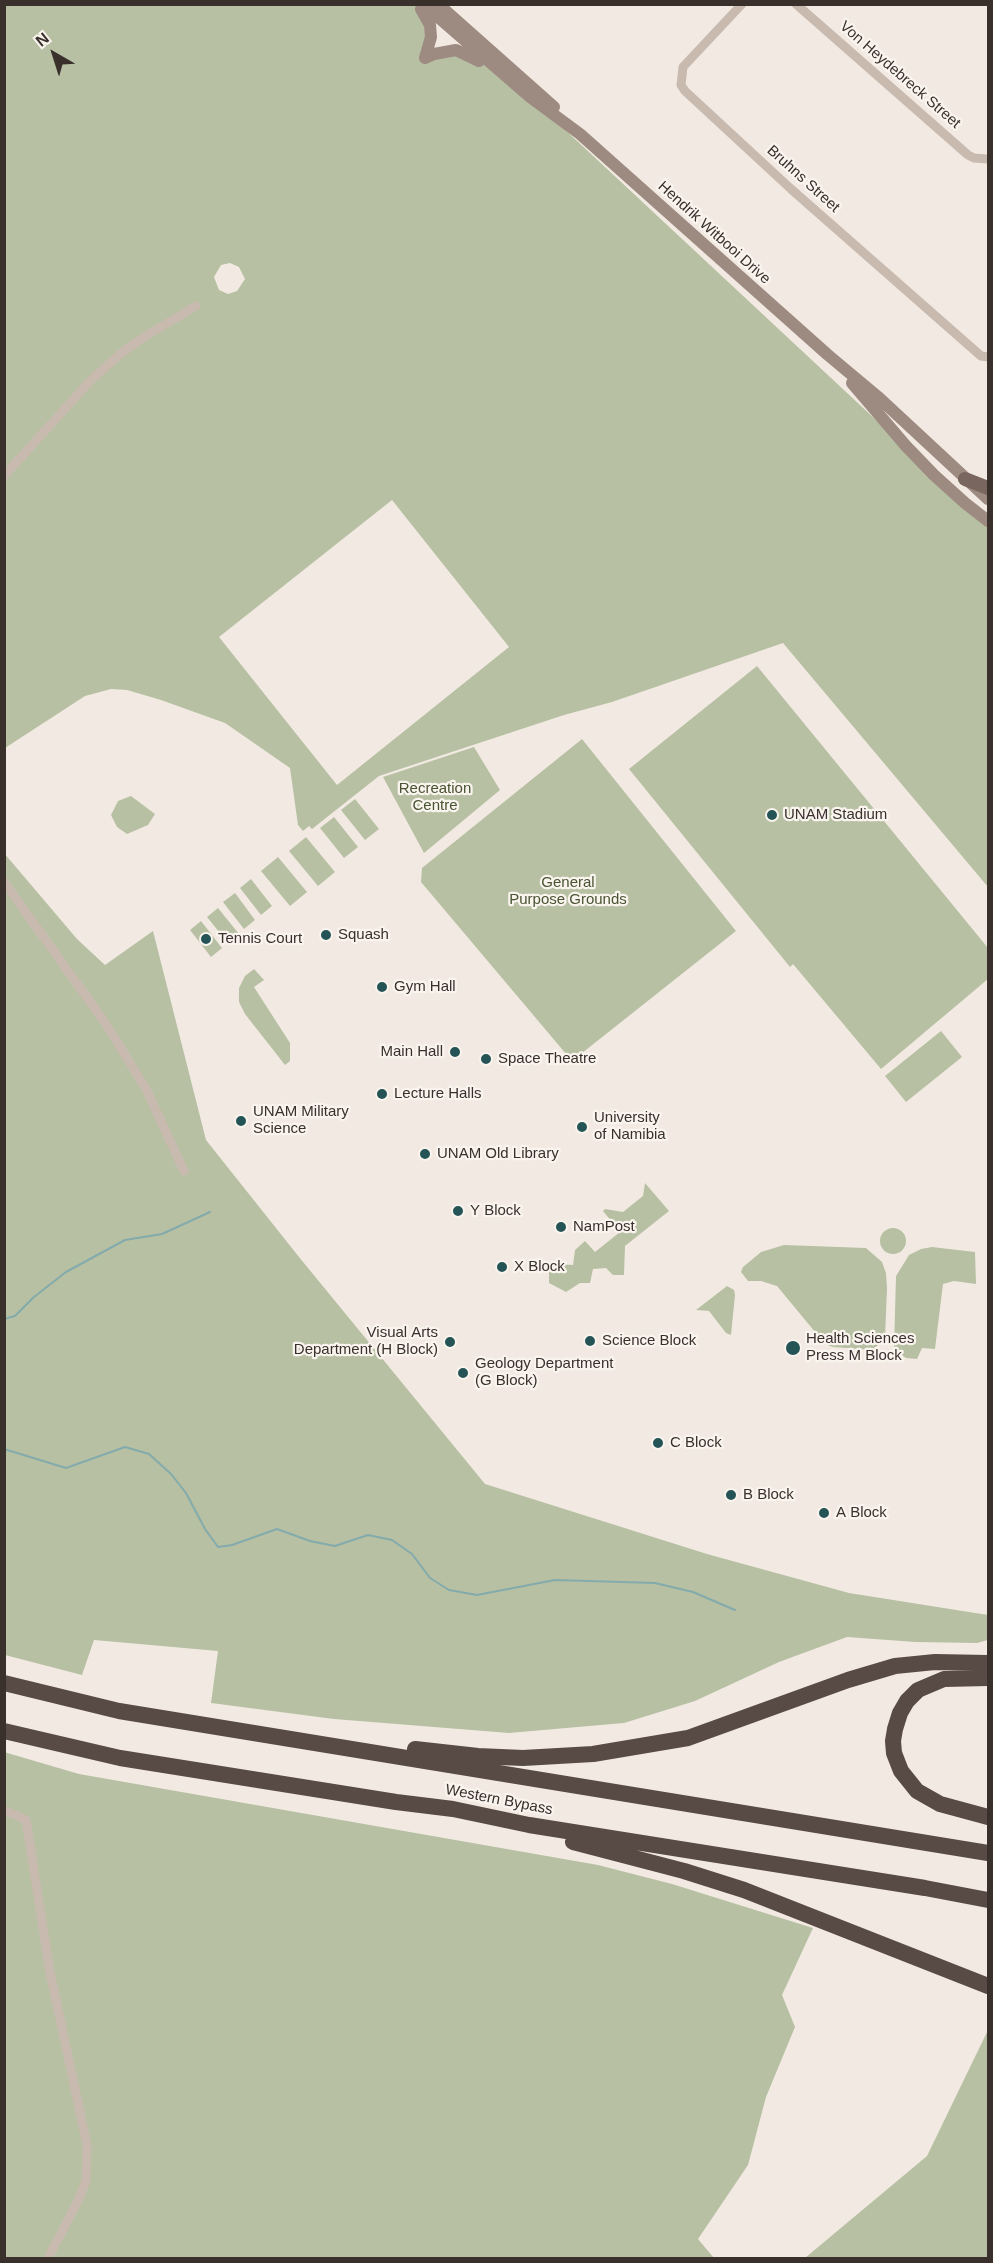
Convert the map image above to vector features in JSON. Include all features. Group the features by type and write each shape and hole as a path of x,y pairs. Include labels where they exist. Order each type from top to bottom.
{"highway":[{"path":"184,1722 258,1733 478,1756 523,1758 574,1756 688,1738 848,1680 895,1666 935,1662 988,1663"},
{"path":"988,1678 944,1679 918,1690 907,1701 900,1713 893,1741 896,1761 916,1791 940,1804 988,1817"},
{"name":"Western Bypass","path":"4,1683 84,1704 184,1722 988,1853"},
{"name":"Western Bypass","path":"4,1731 120,1758 453,1809 529,1825 988,1900"},
{"path":"453,1809 684,1871 734,1887 988,1986"}],"main road":[{"path":"416,4 430,26 425,58 456,50 474,57 530,98"},
{"name":"Hendrik Witbooi Drive","path":"423,4 530,98 580,134"},
{"name":"Hendrik Witbooi Drive","path":"438,4 540,94 580,134 877,396 988,499"},
{"name":"Hendrik Witbooi Drive","path":"828,355 913,453 965,503 988,521"},
{"path":"965,479 988,488"}],"street":[{"name":"Bruhns Street","path":"742,4 683,67 681,85 685,91 808,204 981,356 988,357"},
{"name":"Von Heydebreck Street","path":"796,4 968,155 988,159"},
{"path":"4,476 90,381 120,354 196,306"},
{"path":"4,882 106,1024 146,1089 184,1171"},
{"path":"4,1810 26,1820 50,1972 87,2145 86,2181 48,2259"}],"green space":[{"path":"5,5 416,5 423,12 434,54 474,57 530,97 965,503 988,521 988,887 783,643 612,702 564,715 379,776 312,829 309,826 303,831 298,825 290,768 225,723 127,690 111,689 85,696 5,748","holes":["230,263 239,267 245,279 237,291 228,294 219,290 214,277 221,265","392,500 509,647 337,785 219,637"]},
{"name":"UNAM Stadium","path":"757,666 988,948 988,979 881,1069 793,964 790,967 629,769"},
{"name":"General Purpose Grounds","path":"582,739 736,931 572,1061 421,882 422,868"},
{"name":"Recreation Centre","path":"474,747 500,790 424,853 383,777"},
{"path":"131,796 155,814 148,825 127,834 117,827 111,815 118,801"},
{"path":"355,799 379,829 365,840 341,810"},
{"path":"334,817 358,847 344,858 320,828"},
{"path":"306,837 335,872 318,886 289,851"},
{"path":"4,853 77,939 105,965 153,931 206,1140 485,1484 707,1554 849,1593 988,1615 988,1640 977,1643 915,1642 847,1637 779,1662 695,1701 624,1723 509,1733 334,1719 211,1703 218,1651 94,1640 82,1675 5,1655"},
{"path":"278,857 307,892 290,906 261,871"},
{"path":"251,879 272,906 261,915 240,888"},
{"path":"235,893 255,920 244,929 223,902"},
{"path":"218,908 239,934 228,943 207,917"},
{"name":"Tennis Court","path":"201,921 222,948 211,957 190,930"},
{"path":"254,969 264,980 254,987 290,1043 290,1061 285,1065 245,1014 239,1002 239,988 245,976"},
{"path":"941,1031 962,1057 906,1102 885,1076"},
{"path":"645,1183 669,1211 625,1246 624,1275 613,1275 606,1268 593,1269 590,1283 580,1283 566,1292 549,1283 549,1269 556,1264 573,1265 575,1250 585,1241 595,1252 620,1232 603,1211 605,1209 623,1212 643,1196"},
{"path":"893,1228 902,1232 906,1241 902,1250 893,1254 884,1250 880,1241 884,1232"},
{"path":"784,1245 866,1248 882,1262 886,1273 887,1288 885,1338 873,1350 833,1347 825,1344 777,1286 761,1281 748,1281 741,1272 743,1267 761,1252"},
{"path":"932,1247 975,1252 976,1284 954,1281 943,1284 935,1349 922,1348 917,1359 906,1358 894,1349 896,1276 909,1255"},
{"path":"727,1286 734,1290 735,1295 731,1335 726,1333 709,1311 696,1310"},
{"path":"4,1752 79,1774 598,1865 672,1884 813,1928 782,1995 795,2027 766,2097 748,2165 698,2239 714,2258 5,2258"},
{"path":"988,2030 988,2258 805,2258 927,2156"}],"waterway":[{"path":"4,1319 15,1316 34,1297 66,1272 125,1240 162,1234 210,1212"},
{"path":"4,1449 66,1468 125,1447 149,1454 171,1474 186,1493 205,1529 218,1547 232,1545 277,1529 310,1541 335,1546 368,1535 392,1540 412,1554 430,1578 449,1590 477,1595 555,1580 655,1583 693,1592 735,1610"}],"place":[{"name":"UNAM Stadium","path":"772,815"},
{"name":"Squash","path":"326,935"},
{"name":"Tennis Court","path":"206,939"},
{"name":"Gym Hall","path":"382,987"},
{"name":"Main Hall","path":"455,1052"},
{"name":"Space Theatre","path":"486,1059"},
{"name":"Lecture Halls","path":"382,1094"},
{"name":"UNAM Military Science","path":"241,1121"},
{"name":"University of Namibia","path":"582,1127"},
{"name":"UNAM Old Library","path":"425,1154"},
{"name":"Y Block","path":"458,1211"},
{"name":"NamPost","path":"561,1227"},
{"name":"X Block","path":"502,1267"},
{"name":"Science Block","path":"590,1341"},
{"name":"Visual Arts Department (H Block)","path":"450,1342"},
{"name":"Health Sciences Press M Block","path":"793,1348"},
{"name":"Geology Department (G Block)","path":"463,1373"},
{"name":"C Block","path":"658,1443"},
{"name":"B Block","path":"731,1495"},
{"name":"A Block","path":"824,1513"}]}
